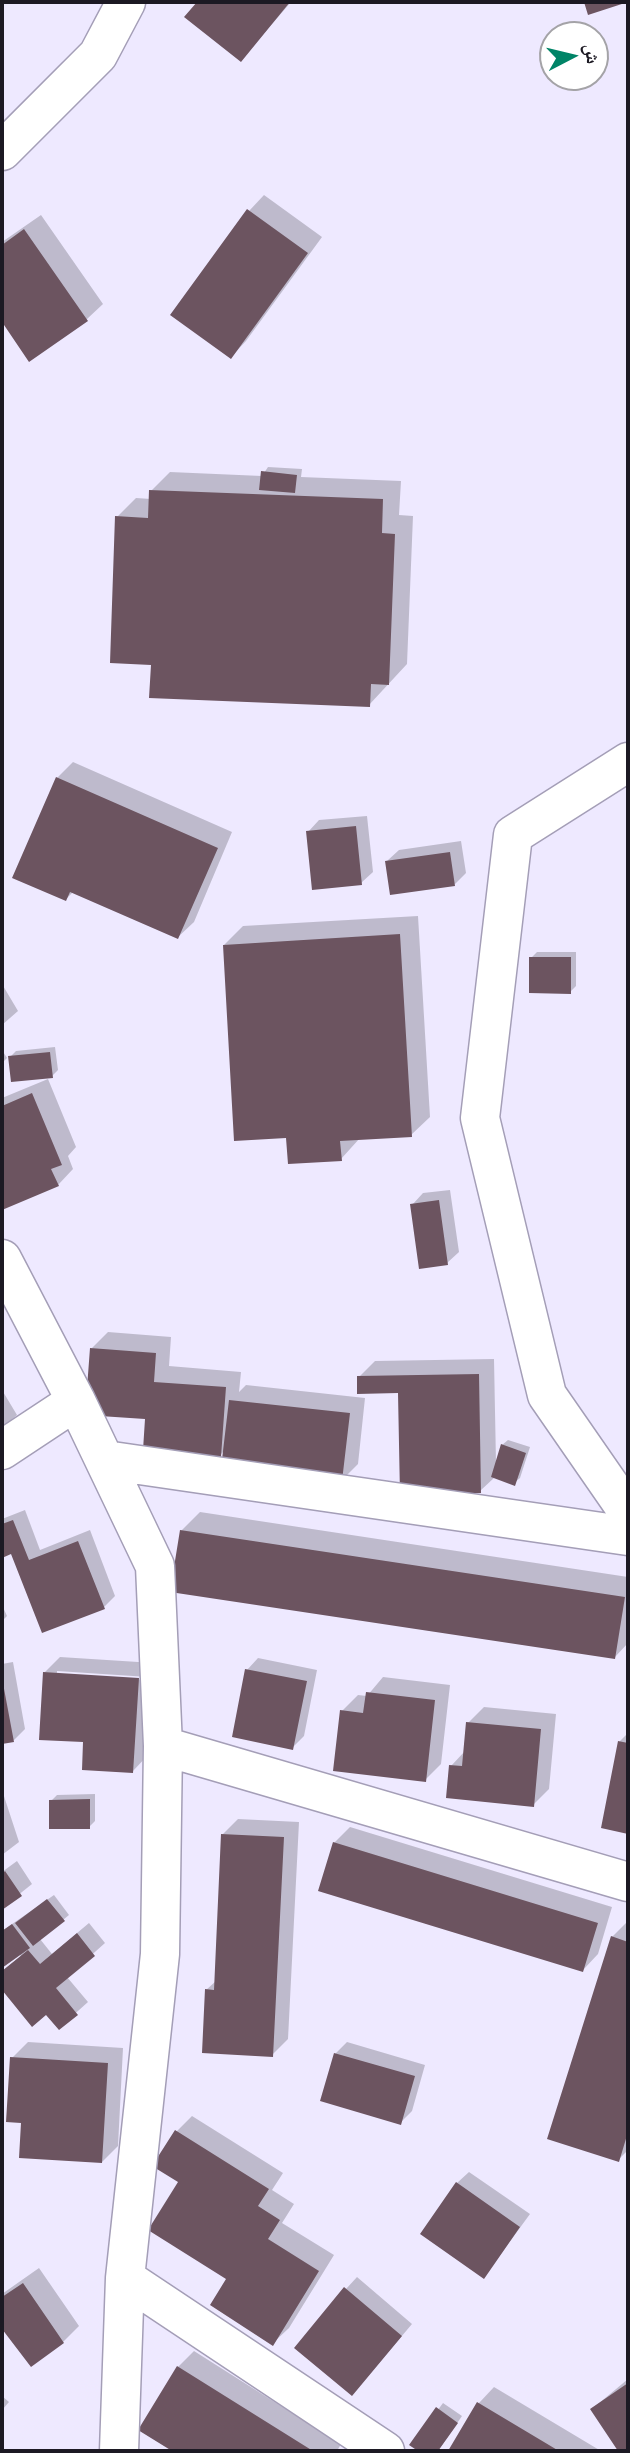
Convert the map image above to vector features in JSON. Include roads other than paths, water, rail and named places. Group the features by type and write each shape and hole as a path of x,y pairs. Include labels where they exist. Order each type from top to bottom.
{"street":[{"path":"2,151 98,55 126,2"},
{"path":"628,762 513,835 480,1118 547,1395 628,1512"},
{"path":"2,1259 76,1401 155,1566 163,1746 160,1954 125,2278 119,2451"},
{"path":"2,1450 76,1401"},
{"path":"105,1460 628,1536"},
{"path":"163,1746 628,1882"},
{"path":"125,2278 385,2451"}]}
